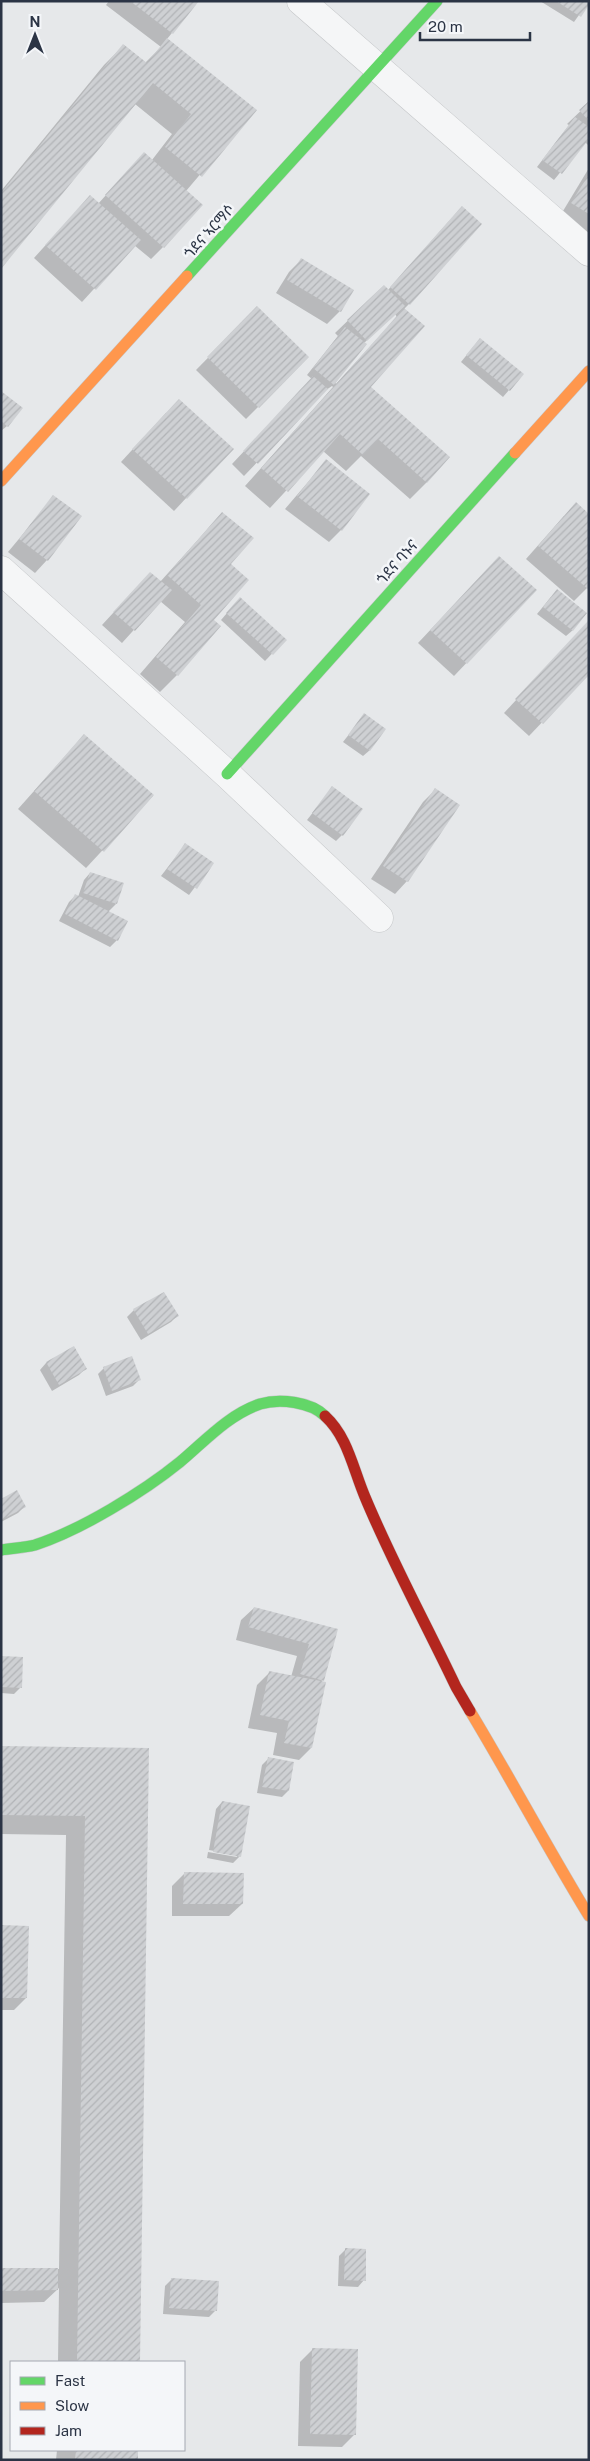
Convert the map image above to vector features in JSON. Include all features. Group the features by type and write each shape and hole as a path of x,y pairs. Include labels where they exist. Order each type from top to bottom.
{"street":[{"path":"301,1 589,252"},
{"name":"ጎደና ኣርማሶ","path":"1,480 437,1"},
{"name":"ጎደና ባኑና","path":"227,774 589,371"},
{"path":"1,570 227,774 379,918"},
{"path":"1,1550 34,1545 74,1528 124,1501 179,1463 226,1422 261,1404 291,1402 318,1409 335,1426 351,1457 364,1497 456,1687 511,1779 549,1851 589,1916"}],"building":[{"path":"130,1 199,1 173,34"},
{"path":"556,1 589,1 589,5 581,17"},
{"path":"167,38 257,110 202,177 165,147 191,114 153,83 1,269 1,193 123,44 147,63"},
{"path":"589,101 589,121 579,110"},
{"path":"575,117 589,127 589,139 562,174 542,160"},
{"path":"144,152 203,205 164,248 105,195"},
{"path":"589,174 589,214 571,203"},
{"path":"90,195 141,240 96,290 45,245"},
{"path":"462,206 482,224 410,305 390,287"},
{"path":"301,258 354,290 341,312 287,280"},
{"path":"384,285 405,306 367,341 347,320"},
{"path":"257,306 309,357 259,408 207,357"},
{"path":"404,308 425,326 371,387 450,457 427,483 378,439 363,455 340,434 288,492 261,468"},
{"path":"345,327 367,344 334,385 313,368"},
{"path":"480,338 524,374 510,391 466,355"},
{"path":"313,376 328,389 258,464 243,451"},
{"path":"1,391 23,408 8,427 1,421"},
{"path":"179,399 234,449 187,499 132,449"},
{"path":"326,459 370,494 342,531 297,496"},
{"path":"53,495 82,516 48,561 19,539"},
{"path":"576,502 589,514 588,589 538,546"},
{"path":"222,512 254,538 231,564 249,580 214,620 221,626 178,676 156,657 201,605 167,575"},
{"path":"499,556 537,590 467,664 430,630"},
{"path":"150,572 172,590 135,631 113,612"},
{"path":"557,589 587,613 573,631 543,607"},
{"path":"240,597 287,640 273,655 226,613"},
{"path":"589,620 589,675 543,724 515,699"},
{"path":"364,713 386,729 370,751 348,735"},
{"path":"84,734 154,795 104,852 34,791"},
{"path":"332,786 363,809 343,836 312,813"},
{"path":"435,788 460,805 408,882 383,866"},
{"path":"185,843 214,863 197,889 167,869"},
{"path":"90,872 124,883 117,904 83,893"},
{"path":"75,894 128,921 118,941 65,914"},
{"path":"164,1292 179,1316 148,1334 133,1309"},
{"path":"74,1346 87,1369 59,1385 46,1362"},
{"path":"132,1356 141,1380 112,1391 103,1367"},
{"path":"17,1490 26,1507 1,1520 1,1499"},
{"path":"254,1607 338,1629 324,1681 300,1674 309,1644 248,1627"},
{"path":"1,1656 23,1657 22,1688 1,1687"},
{"path":"269,1671 326,1682 312,1748 284,1743 289,1721 260,1715"},
{"path":"1,1746 149,1748 140,2361 77,2361 85,1816 1,1815"},
{"path":"268,1757 294,1762 289,1791 262,1787"},
{"path":"222,1801 250,1806 241,1857 213,1852"},
{"path":"184,1872 244,1873 243,1904 183,1904"},
{"path":"1,1925 29,1926 27,1998 1,1998"},
{"path":"345,2248 366,2249 366,2281 344,2280"},
{"path":"1,2268 58,2268 58,2290 1,2291"},
{"path":"171,2278 219,2281 217,2311 169,2308"},
{"path":"312,2348 358,2349 356,2435 310,2434"},
{"path":"76,2451 138,2451 138,2459 75,2459"}],"traffic: fast":[{"path":"187,276 437,1"},
{"path":"227,774 515,453"},
{"path":"1,1550 35,1545 72,1530 111,1509 165,1474 217,1429 248,1409 260,1404 277,1401 295,1402 312,1407 325,1416"}],"traffic: slow":[{"path":"1,481 187,276"},
{"path":"515,453 589,371"},
{"path":"470,1711 589,1916"}],"traffic: jam":[{"path":"325,1416 333,1424 345,1443 365,1497 386,1545 456,1687 470,1711"}]}
